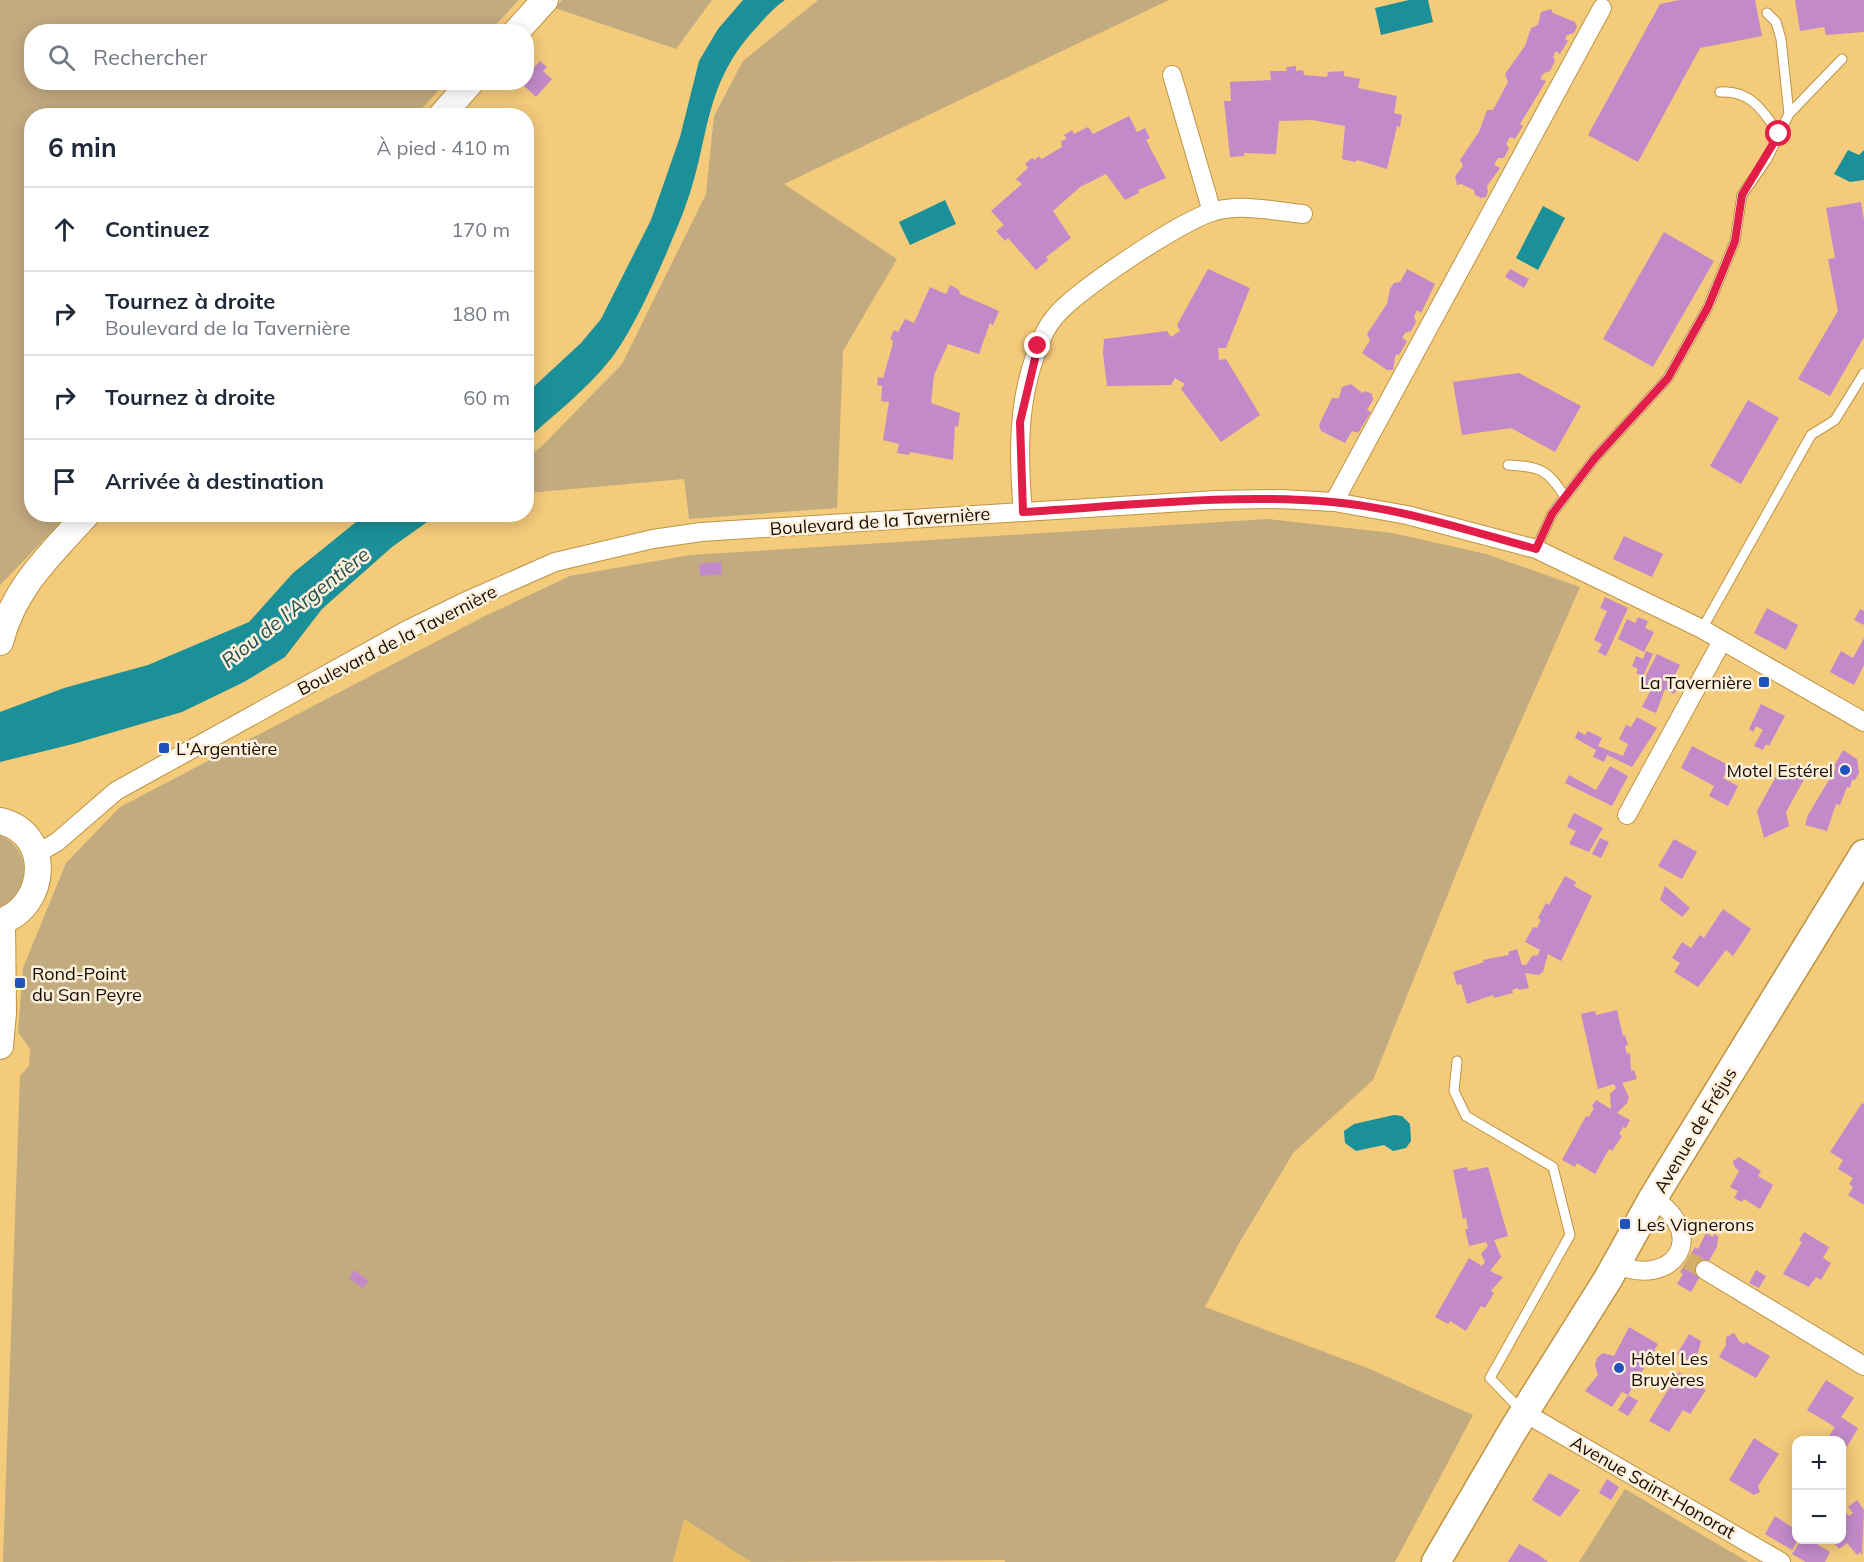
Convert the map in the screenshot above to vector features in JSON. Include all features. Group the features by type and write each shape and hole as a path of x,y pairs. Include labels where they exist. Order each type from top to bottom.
{"main road":[{"path":"523,24 545,0"},
{"path":"448,108 464,90"},
{"path":"0,642 6,617 24,584 80,522"},
{"path":"0,821 18,830 28,840 36,854 39,870 33,894 17,914 1,922 3,1013 0,1046"},
{"name":"Avenue de Fréjus","path":"1436,1562 1616,1264 1653,1198 1864,854"}],"street":[{"path":"1334,502 1602,8"},
{"path":"1172,75 1212,212"},
{"path":"1023,512 1020,422 1038,346 1054,318 1073,300 1155,242 1212,212 1250,209 1302,214"},
{"name":"Boulevard de la Tavernière","path":"36,854 57,843 116,791 405,632 555,562 653,538 690,534 1216,500 1279,499 1334,502 1407,515 1536,549 1702,629 1864,722"},
{"path":"1627,815 1722,641"},
{"path":"1616,1264 1630,1271 1647,1272 1683,1257 1682,1233 1677,1220 1667,1208 1653,1198"},
{"path":"1705,1270 1864,1366"},
{"name":"Avenue Saint-Honorat","path":"1525,1413 1781,1562"}],"lane":[{"path":"1767,13 1776,22 1782,39 1790,114"},
{"path":"1536,549 1552,514 1595,458 1668,378 1708,307 1735,241 1742,195 1790,114 1842,59"},
{"path":"1720,92 1739,93 1749,97 1761,108 1779,134"},
{"path":"1702,629 1811,435 1835,420 1864,373"},
{"path":"1508,465 1542,469 1550,474 1565,497"},
{"path":"1457,1062 1454,1091 1466,1116 1553,1167 1570,1235 1490,1378 1525,1413"}],"shaded area":[{"path":"0,0 519,0 497,24 24,24 24,90 439,90 422,108 24,108 24,522 61,522 0,585"},
{"path":"562,0 712,0 676,49 555,8"},
{"path":"818,0 1169,0 784,184 897,259 843,351 837,508 689,519 684,479 534,492 534,452 622,364 706,194 714,116 743,61"},
{"path":"1268,519 1392,533 1486,554 1580,587 1481,812 1373,1080 1293,1153 1238,1245 1205,1307 1370,1369 1473,1415 1395,1562 1005,1562 1005,1560 751,1562 684,1519 673,1562 3,1562 20,1076 29,1066 30,1049 18,1032 23,968 66,863 120,807 485,616 570,576 690,555"},
{"path":"0,835 18,850 23,860 24,871 18,892 0,907"},
{"path":"1625,1489 1748,1562 1579,1562"},
{"path":"683,1519 751,1562 673,1562"}],"water":[{"path":"743,0 785,0 755,29 737,51 724,73 715,95 692,187 683,213 660,269 630,329 601,371 534,433 534,387 581,343 601,319 651,220 680,137 699,61 718,29"},
{"path":"1409,0 1428,0 1433,22 1381,35 1375,8"},
{"path":"1848,150 1859,155 1864,150 1864,180 1850,182 1834,174"},
{"path":"945,200 956,224 910,245 899,222"},
{"path":"1543,206 1565,218 1538,270 1516,258"},
{"name":"Riou de l'Argentière","path":"356,522 427,522 392,547 322,609 285,657 244,682 182,712 73,744 0,762 0,712 64,688 148,665 249,622 293,573"},
{"path":"1394,1115 1402,1116 1410,1124 1411,1141 1406,1148 1393,1151 1384,1145 1356,1151 1345,1143 1344,1131 1354,1124"}],"building":[{"path":"1680,0 1755,0 1762,36 1700,48 1638,162 1588,135 1660,4"},
{"path":"1795,0 1864,0 1864,32 1826,35 1824,27 1800,31"},
{"path":"1551,9 1553,13 1575,22 1577,27 1574,33 1567,35 1565,39 1568,41 1560,54 1556,51 1553,57 1555,61 1550,71 1544,73 1540,79 1546,81 1520,124 1523,126 1515,139 1510,137 1506,144 1509,148 1504,158 1498,158 1494,165 1500,168 1487,186 1486,197 1481,198 1475,195 1474,190 1461,184 1457,185 1455,176 1463,166 1460,160 1479,132 1487,110 1493,110 1508,82 1505,74 1525,46 1531,28 1538,25 1541,12"},
{"path":"540,61 547,67 543,71 552,79 536,97 529,90 534,90 534,67"},
{"path":"1296,66 1296,71 1303,70 1304,75 1327,77 1328,72 1344,71 1344,76 1360,79 1358,88 1397,96 1394,113 1402,115 1400,127 1397,126 1387,169 1357,160 1355,162 1342,159 1345,126 1312,120 1279,121 1276,154 1244,153 1244,156 1230,157 1224,101 1231,101 1230,82 1271,80 1270,71 1287,71 1286,67"},
{"path":"1129,116 1137,132 1145,128 1150,138 1146,140 1166,178 1138,190 1139,193 1125,200 1106,174 1080,187 1053,211 1071,238 1046,257 1048,260 1036,270 1008,238 1005,241 996,231 1004,225 991,211 1022,184 1016,179 1028,168 1025,164 1032,158 1035,160 1039,156 1042,159 1062,147 1061,141 1067,139 1064,135 1072,130 1074,134 1088,127 1093,134"},
{"path":"1861,202 1864,220 1864,337 1830,396 1798,379 1838,311 1828,259 1835,258 1826,208"},
{"path":"1664,232 1714,261 1653,367 1603,339"},
{"path":"1208,269 1250,288 1226,348 1218,348 1219,360 1226,359 1260,415 1221,442 1181,389 1185,384 1175,378 1171,385 1107,386 1103,353 1104,339 1167,331 1171,337 1180,331 1177,325"},
{"path":"1407,269 1435,284 1421,313 1417,310 1414,316 1416,322 1411,331 1405,333 1402,338 1407,341 1399,355 1395,357 1393,370 1387,370 1362,353 1370,340 1367,334 1387,304 1390,289 1394,283 1400,282"},
{"path":"1510,269 1529,279 1524,288 1505,277"},
{"path":"950,285 959,290 960,294 999,311 993,325 990,323 979,354 948,344 934,375 931,403 960,413 958,427 955,426 953,460 910,452 909,455 897,453 899,444 883,440 889,402 881,401 882,386 877,385 878,377 883,378 892,347 893,340 890,339 894,330 898,332 905,319 914,323 930,287 946,294"},
{"path":"1519,373 1581,406 1555,452 1511,428 1462,435 1453,382"},
{"path":"1351,384 1362,393 1365,391 1372,394 1373,400 1367,410 1371,412 1358,433 1352,431 1345,443 1321,431 1319,425 1332,398 1339,398 1342,387"},
{"path":"1748,400 1779,418 1741,484 1710,466"},
{"path":"1624,536 1663,554 1652,577 1613,559"},
{"path":"721,562 722,574 700,576 699,564"},
{"path":"1605,597 1628,608 1606,656 1598,652 1602,644 1594,640 1607,611 1600,608"},
{"path":"1767,608 1798,625 1786,650 1754,633"},
{"path":"1860,609 1864,611 1864,625 1854,620"},
{"path":"1638,617 1648,621 1645,628 1654,632 1644,652 1618,639 1627,619 1635,623"},
{"path":"1864,638 1864,665 1854,685 1830,672 1841,651 1853,658"},
{"path":"1646,651 1653,654 1643,676 1636,673 1638,669 1632,666 1636,656 1643,659"},
{"path":"1657,654 1680,665 1675,675 1683,679 1674,694 1665,689 1656,713 1642,707 1651,690 1641,685"},
{"path":"1761,704 1785,716 1769,746 1766,744 1763,750 1754,746 1763,730 1756,726 1753,732 1749,729"},
{"path":"1637,717 1657,728 1632,767 1607,755 1604,762 1593,757 1596,750 1575,738 1578,731 1585,735 1588,731 1602,738 1598,746 1623,756 1628,744 1619,739 1626,725 1631,727"},
{"path":"1692,746 1730,766 1723,778 1738,786 1728,806 1709,796 1714,786 1681,768"},
{"path":"1843,750 1857,759 1859,773 1855,780 1852,780 1850,788 1847,787 1840,805 1836,804 1827,831 1805,825 1808,815 1836,768 1834,766"},
{"path":"1784,762 1807,774 1786,812 1789,826 1764,838 1757,811"},
{"path":"1610,766 1628,776 1612,806 1565,783 1569,775 1596,790"},
{"path":"1574,813 1603,828 1589,852 1569,844 1576,831 1567,827"},
{"path":"1600,838 1609,842 1601,858 1592,854"},
{"path":"1674,839 1697,852 1682,879 1658,866"},
{"path":"1565,876 1576,882 1574,886 1592,896 1561,961 1548,954 1543,972 1538,975 1525,973 1529,988 1519,990 1518,988 1512,990 1513,993 1494,998 1493,995 1467,1004 1461,984 1457,985 1453,972 1484,962 1483,960 1509,955 1508,952 1517,949 1522,965 1526,965 1532,956 1538,955 1540,950 1525,942 1533,927 1537,928 1541,920 1538,918 1546,903 1549,905"},
{"path":"1665,886 1690,908 1682,917 1660,900"},
{"path":"1723,909 1751,929 1733,956 1726,950 1698,987 1674,972 1680,963 1672,958 1682,942 1691,948 1700,935 1704,938"},
{"path":"1617,1010 1623,1036 1625,1035 1628,1045 1625,1046 1627,1054 1630,1053 1631,1071 1634,1070 1637,1079 1622,1083 1629,1097 1627,1103 1617,1113 1630,1120 1626,1128 1623,1127 1619,1134 1622,1136 1612,1151 1609,1149 1595,1174 1577,1163 1575,1167 1562,1160 1586,1116 1589,1117 1596,1100 1611,1109 1610,1094 1616,1088 1614,1084 1598,1089 1581,1014 1595,1011 1596,1015"},
{"path":"1862,1103 1864,1104 1864,1205 1848,1195 1853,1187 1849,1184 1853,1178 1838,1169 1843,1160 1830,1152"},
{"path":"1739,1157 1761,1171 1758,1176 1773,1185 1760,1209 1744,1199 1742,1202 1734,1198 1738,1191 1730,1187 1739,1171 1733,1161"},
{"path":"1467,1167 1468,1171 1488,1167 1508,1236 1494,1240 1501,1257 1490,1271 1503,1277 1491,1291 1494,1293 1485,1308 1481,1306 1466,1331 1450,1321 1448,1324 1435,1317 1469,1258 1482,1266 1485,1262 1481,1254 1488,1246 1486,1242 1469,1246 1465,1229 1468,1229 1466,1218 1463,1219 1453,1170"},
{"path":"1804,1232 1829,1247 1823,1258 1831,1263 1821,1280 1816,1277 1809,1287 1783,1274 1802,1242 1799,1240"},
{"path":"1706,1233 1713,1237 1714,1234 1718,1236 1717,1247 1691,1292 1677,1284 1683,1274 1680,1272 1695,1247 1698,1249"},
{"path":"354,1270 369,1281 363,1288 349,1278"},
{"path":"1756,1270 1766,1276 1759,1288 1749,1283"},
{"path":"1629,1327 1658,1344 1628,1395 1622,1392 1612,1407 1585,1391 1598,1375 1595,1365 1597,1358 1603,1353 1614,1356"},
{"path":"1734,1333 1740,1342 1744,1344 1746,1342 1770,1356 1756,1378 1719,1357 1726,1345 1726,1337"},
{"path":"1689,1334 1701,1341 1695,1365 1677,1354"},
{"path":"1679,1372 1706,1390 1690,1414 1683,1410 1669,1432 1649,1421"},
{"path":"1826,1380 1854,1398 1841,1417 1858,1428 1847,1447 1846,1436 1829,1436 1835,1427 1807,1410"},
{"path":"1628,1395 1638,1401 1628,1416 1618,1410"},
{"path":"1754,1438 1779,1454 1758,1486 1760,1492 1754,1495 1729,1480"},
{"path":"1549,1473 1580,1490 1560,1517 1532,1500"},
{"path":"1607,1479 1619,1487 1611,1500 1599,1493"},
{"path":"1857,1500 1864,1510 1862,1555 1860,1552 1857,1555 1846,1544 1846,1512 1849,1516 1853,1513 1848,1507"},
{"path":"1775,1516 1792,1527 1792,1544 1796,1544 1792,1550 1765,1534"},
{"path":"1519,1544 1539,1555 1548,1562 1508,1562"},
{"path":"1798,1544 1817,1544 1830,1552 1825,1562 1806,1562 1792,1554"},
{"path":"1835,1544 1846,1544 1839,1549"}],"tunnel":[{"path":"1687,1260 1705,1270"}],"place":[{"name":"La Tavernière","path":"1764,682"},
{"name":"L'Argentière","path":"164,748"},
{"name":"Motel Estérel","path":"1845,770"},
{"name":"Rond-Point du San Peyre","path":"20,983"},
{"name":"Les Vignerons","path":"1625,1224"},
{"name":"Hôtel Les Bruyères","path":"1619,1368"}],"route":[{"path":"1038,346 1020,422 1019,468 1023,512 1216,500 1279,499 1334,502 1407,515 1536,549 1552,514 1595,458 1668,378 1708,307 1735,241 1742,195 1767,159 1779,134"}]}
